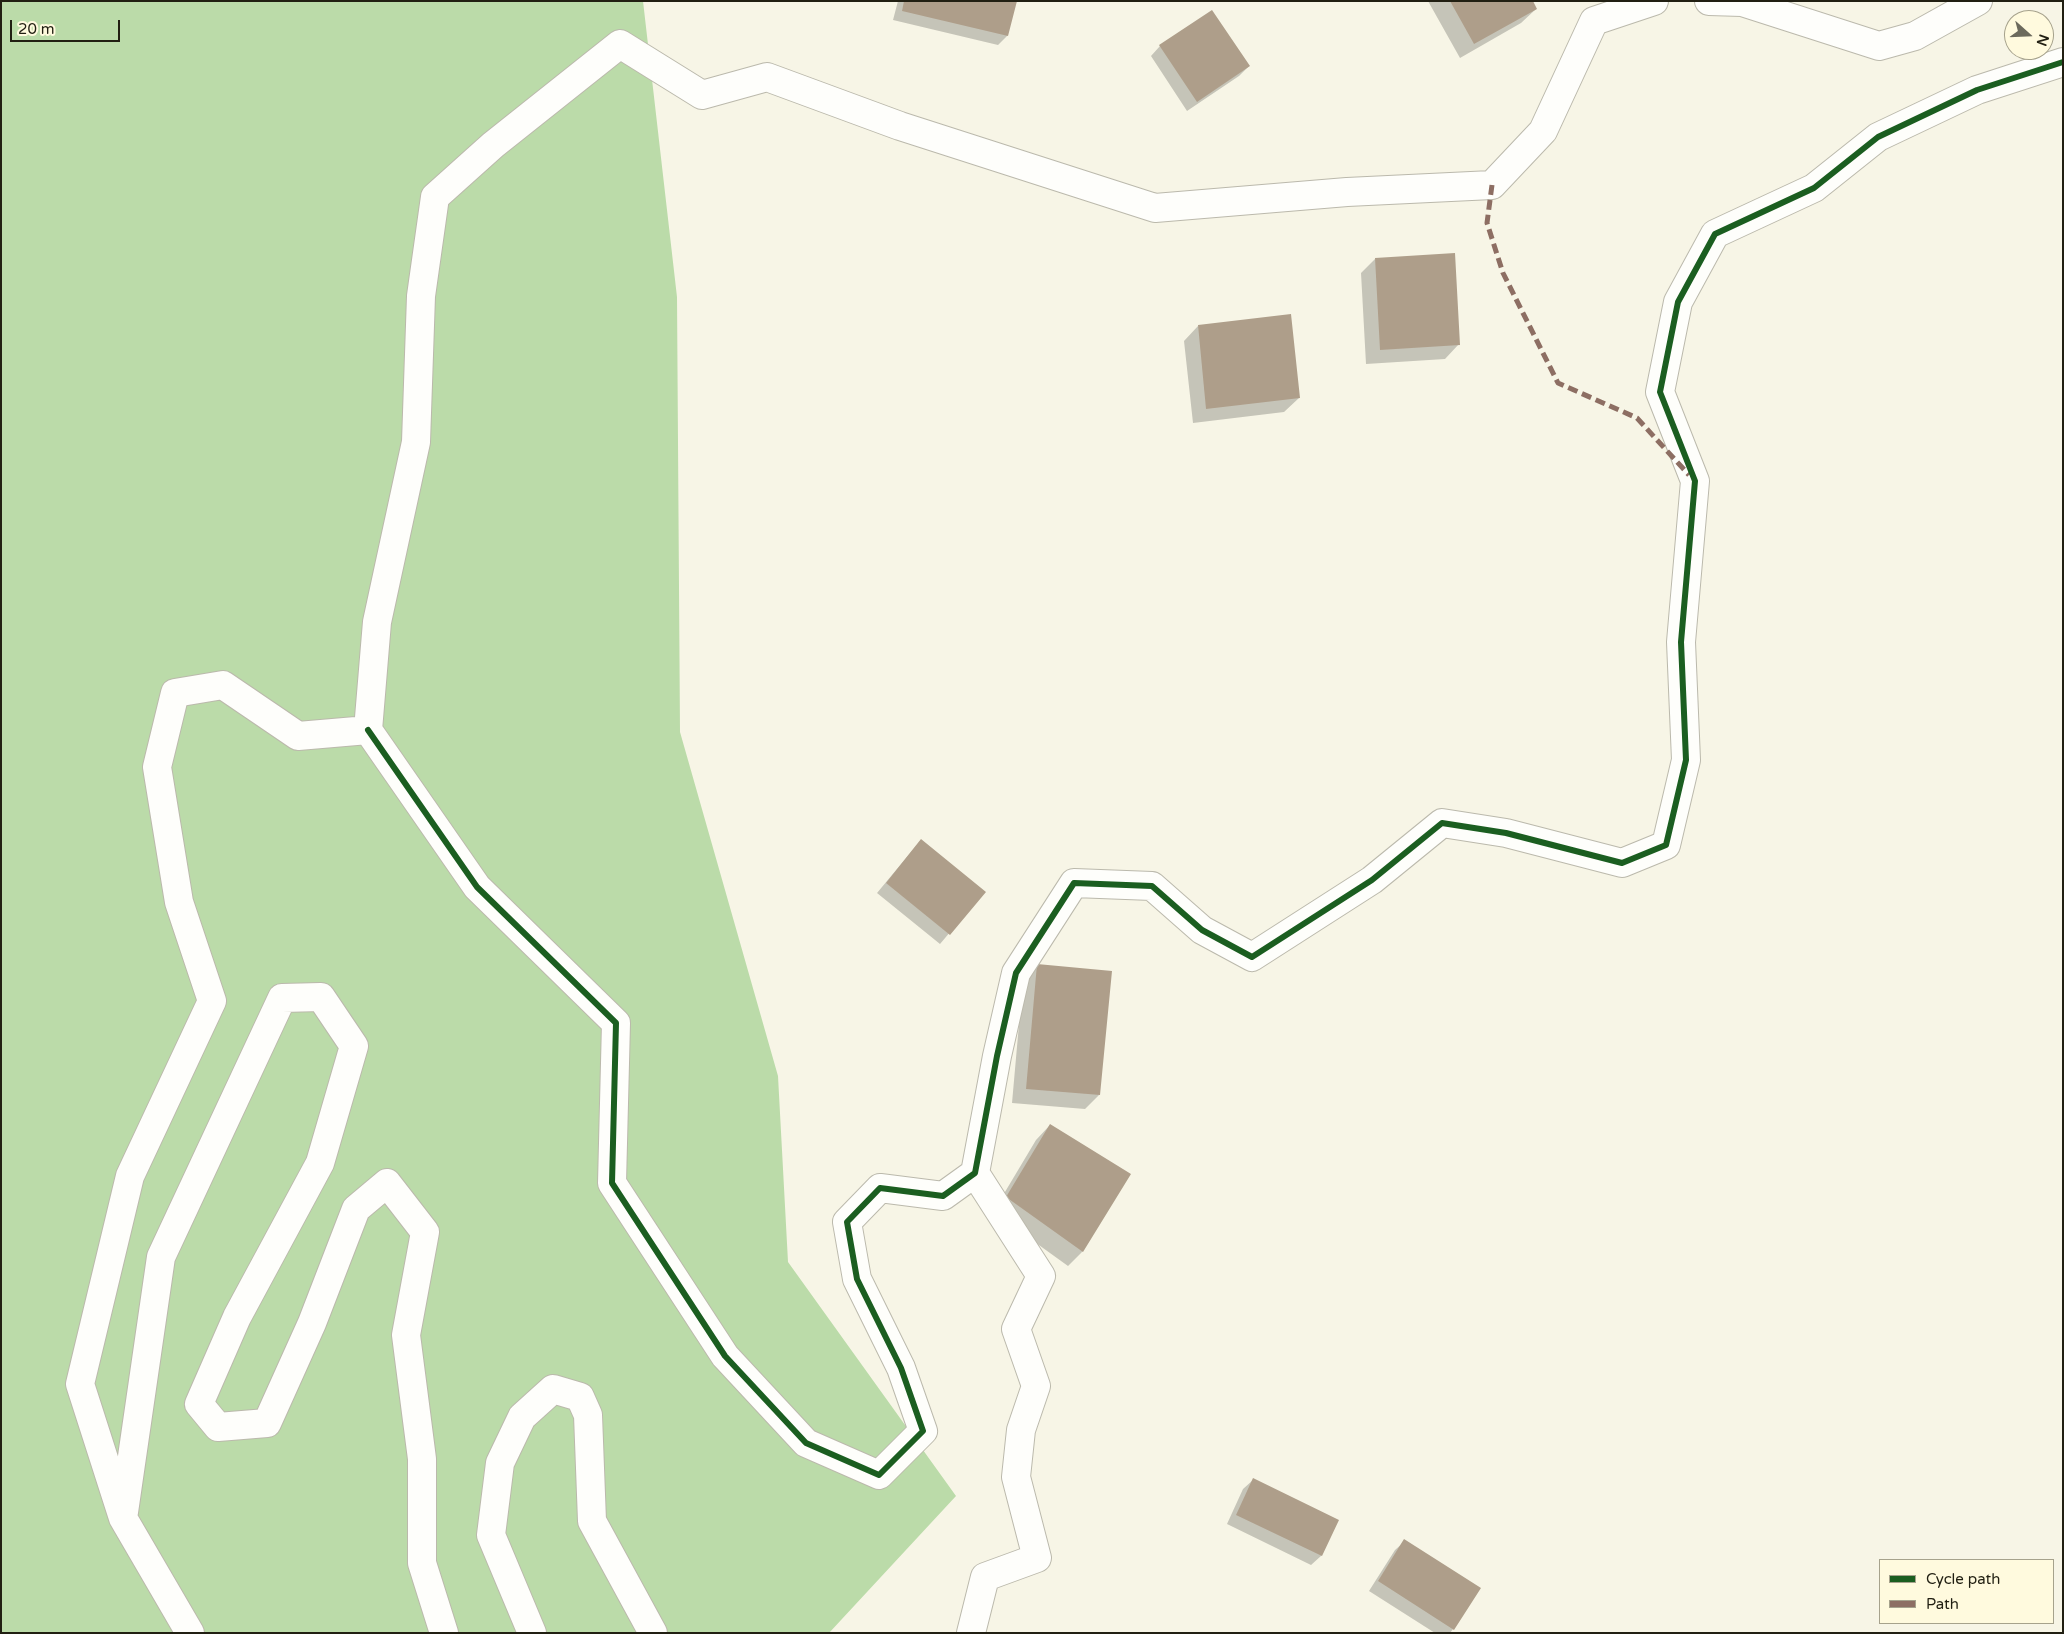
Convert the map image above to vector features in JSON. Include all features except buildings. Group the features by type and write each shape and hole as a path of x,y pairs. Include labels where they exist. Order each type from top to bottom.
{"street":[{"path":"975,1173 943,1196 880,1188 847,1222 857,1279 901,1368 923,1431 879,1474 806,1443 725,1356 612,1183 616,1023 477,887 368,730 377,622 416,442 421,296 435,197 493,145 620,44 702,95 767,77 900,126 1155,208 1347,192 1492,184 1542,131 1594,21 1654,1"},
{"path":"1709,1 1742,2 1879,46 1915,36 1946,10 1978,1"},
{"path":"971,1633 985,1577 1037,1558 1016,1477 1021,1430 1036,1386 1016,1329 1041,1276 975,1173 997,1056 1016,973 1074,883 1152,886 1202,930 1252,957 1372,880 1442,823 1506,833 1622,863 1666,845 1686,760 1681,642 1695,481 1660,392 1678,302 1715,234 1814,188 1878,137 1977,90 2063,62"},
{"path":"190,1633 123,1518 80,1384 130,1176 212,1001 179,902 157,767 175,693 223,685 298,736 368,730"},
{"path":"123,1518 161,1257 282,998 321,997 354,1046 320,1163 236,1317 199,1404 218,1427 267,1423 312,1323 356,1210 387,1183 425,1232 406,1335 422,1459 422,1563 444,1633"},
{"path":"532,1633 491,1535 500,1463 522,1417 553,1390 580,1397 588,1415 592,1521 653,1633"}],"green space":[{"path":"1,1 643,1 677,297 680,732 778,1076 788,1262 956,1496 829,1633 1,1633"}],"marked path":[{"path":"1492,185 1487,223 1503,273 1558,383 1637,418 1689,475"}],"cycle path":[{"path":"368,730 477,887 616,1023 612,1183 725,1356 806,1443 879,1475 923,1431 901,1368 857,1279 847,1222 880,1188 943,1196 975,1173 997,1056 1016,973 1074,883 1152,886 1202,930 1252,957 1372,880 1442,823 1506,833 1622,863 1666,845 1686,760 1681,642 1695,481 1660,392 1678,302 1715,234 1814,188 1878,137 1977,90 2063,62"}]}
